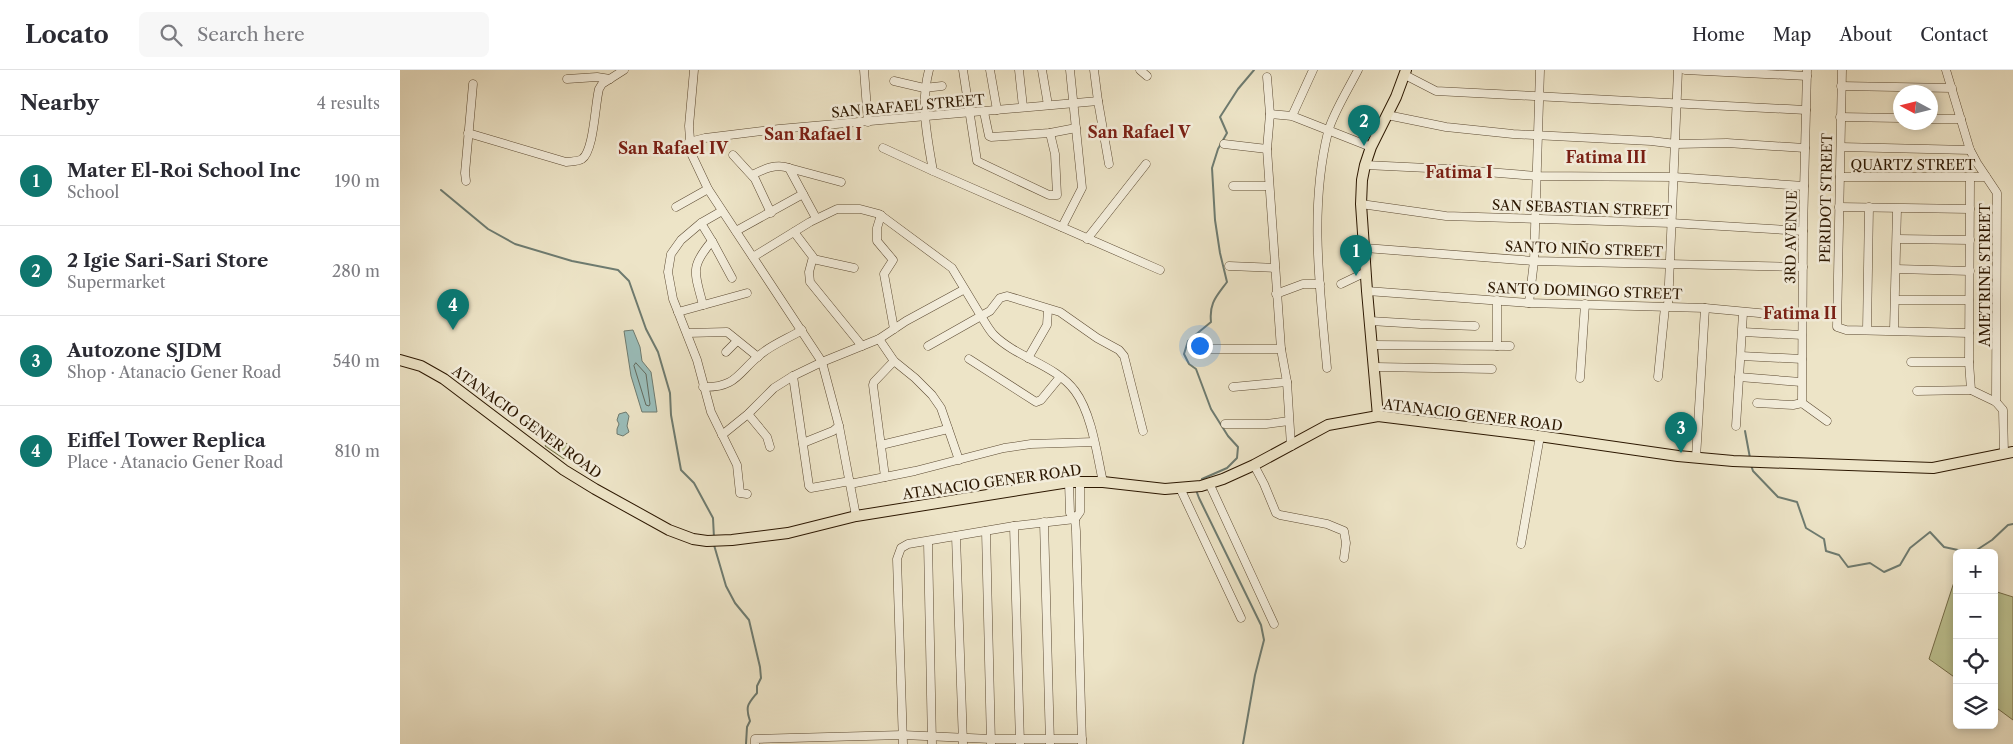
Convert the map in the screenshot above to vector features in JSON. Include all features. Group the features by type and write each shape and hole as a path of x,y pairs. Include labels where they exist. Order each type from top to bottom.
{"main road":[{"path":"1378,416 1361,204 1365,165 1371,147 1387,116 1405,73"},
{"name":"ATANACIO GENER ROAD","path":"400,360 421,366 444,379 564,470 595,489 669,530 693,539 707,541 788,533 856,516 1074,482 1103,482 1139,488 1195,486 1254,465 1328,425 1378,416 1696,458 1733,461 1933,468 2008,453"}],"street":[{"path":"468,133 566,162 581,160 587,154 590,144 599,89 602,84 624,70"},
{"path":"694,70 689,142 696,164 708,189 822,362 838,426 856,516"},
{"path":"864,70 868,122"},
{"path":"929,70 924,88 924,117 933,171"},
{"path":"963,70 977,160 1049,195 1057,195 1055,154 1050,133"},
{"path":"990,70 997,110"},
{"path":"1019,70 1023,108"},
{"path":"1042,70 1048,105"},
{"path":"1062,227 1082,188 1070,70"},
{"path":"1094,70 1109,164"},
{"path":"1140,70 1147,76"},
{"path":"1292,116 1313,70"},
{"path":"1326,368 1320,284 1317,197 1328,130 1358,70"},
{"path":"1530,303 1534,261 1540,70"},
{"path":"1658,377 1667,307 1670,264 1678,70"},
{"path":"1685,70 1807,73"},
{"name":"PERIDOT STREET","path":"1842,70 1837,327 1846,330 1866,330"},
{"name":"AMETRINE STREET","path":"1946,70 1970,150 1997,193 1996,402 2003,410 2008,453"},
{"path":"1405,73 1436,91 1806,110"},
{"name":"3RD AVENUE","path":"1802,403 1803,231 1807,73"},
{"path":"567,79 597,77 610,79"},
{"path":"1267,77 1270,114 1266,149 1280,349 1286,382 1291,446"},
{"path":"894,81 924,88 942,86"},
{"path":"466,181 464,173 473,84"},
{"path":"1841,86 1952,88"},
{"name":"SAN RAFAEL STREET","path":"689,142 704,138 770,130 969,114 1098,101"},
{"path":"984,112 989,136 991,137 1050,133 1076,128"},
{"path":"1270,114 1292,116 1371,147"},
{"path":"1387,116 1446,127 1539,135 1676,144 1727,143 1805,148"},
{"path":"1840,117 1893,118"},
{"path":"1938,118 1961,119"},
{"path":"1224,144 1266,149"},
{"path":"1841,147 1970,150"},
{"path":"883,148 1160,270"},
{"path":"734,156 752,175 771,213"},
{"path":"1087,239 1146,164"},
{"path":"1365,165 1537,176 1674,176 1804,186"},
{"path":"752,175 773,166 783,166 841,182"},
{"path":"789,168 816,218"},
{"name":"QUARTZ STREET","path":"1840,178 1970,179 1986,177"},
{"path":"1970,179 1969,362 1971,390"},
{"path":"1233,186 1269,186"},
{"path":"676,207 708,189"},
{"path":"736,230 771,213 803,194"},
{"name":"SAN SEBASTIAN STREET","path":"1361,204 1446,216 1671,223 1803,231"},
{"path":"1839,207 1970,209"},
{"path":"753,257 816,218 837,208 860,209 881,214 952,268 963,290 993,334 1008,346 1060,377 1076,392 1085,411 1103,482"},
{"path":"1869,208 1866,330 1969,332"},
{"path":"1894,330 1897,209"},
{"path":"722,211 701,223 681,240 671,254 669,262 670,284 678,312 702,375 703,387 711,412 737,465 740,493 746,494"},
{"path":"881,214 877,228 878,243 892,260 884,274 894,329"},
{"path":"701,223 732,278"},
{"path":"794,232 811,252 813,259 808,272 810,282 862,346"},
{"path":"1896,239 1970,240"},
{"path":"703,305 694,273 697,262 712,241"},
{"name":"SANTO NIÑO STREET","path":"1365,248 1534,261 1803,267"},
{"path":"813,259 854,268"},
{"path":"1229,266 1274,268"},
{"path":"1896,269 1970,271"},
{"path":"1341,284 1366,272"},
{"path":"1276,294 1303,284 1320,284"},
{"path":"722,434 748,414 774,388 793,376 878,339 963,290"},
{"name":"SANTO DOMINGO STREET","path":"1367,291 1530,303 1705,308 1802,317"},
{"path":"678,312 747,293"},
{"path":"928,346 990,311 1002,296 1060,312 1096,338 1120,350 1124,356 1143,431"},
{"path":"1497,300 1497,346"},
{"path":"1896,300 1969,300"},
{"path":"1580,378 1586,304"},
{"path":"1696,458 1705,308"},
{"path":"1028,358 1047,325 1048,309"},
{"path":"1736,426 1743,313"},
{"path":"1370,321 1475,326"},
{"path":"703,387 717,387 734,380 762,353 802,330"},
{"path":"687,332 727,332 758,357"},
{"path":"1743,332 1802,335"},
{"path":"878,339 894,361 915,378 932,395 941,408 959,460"},
{"path":"726,352 737,341"},
{"path":"1373,345 1510,346"},
{"path":"1198,349 1280,349"},
{"path":"1741,356 1802,359"},
{"path":"969,359 1036,402 1041,400 1060,377"},
{"path":"885,477 873,385 894,361"},
{"path":"1911,362 1969,362"},
{"path":"1375,367 1492,369"},
{"path":"793,376 807,481 810,488 885,477 1004,448 1031,444 1094,442"},
{"path":"1739,377 1801,382"},
{"path":"1233,387 1286,382"},
{"path":"1917,391 1971,390 1996,402"},
{"path":"1757,404 1793,405 1802,403 1827,421"},
{"path":"748,414 767,437 770,447"},
{"path":"1225,424 1266,424 1289,421"},
{"path":"803,443 833,431 838,426"},
{"path":"881,445 948,429"},
{"path":"1521,544 1540,436"},
{"path":"1254,465 1276,513 1280,516 1327,524 1344,531 1346,543 1344,558"},
{"path":"755,742 874,740 903,735 932,740 1082,742 1075,519 1080,512 1074,482"},
{"path":"1195,486 1241,618"},
{"path":"1195,486 1274,624"},
{"path":"904,744 897,559 901,548 908,544 1014,526 1075,519"},
{"path":"1044,522 1050,741"},
{"path":"1014,526 1020,741"},
{"path":"986,531 991,741"},
{"path":"956,536 963,741"},
{"path":"928,542 932,740"}],"green space":[{"path":"552,434 572,447 564,459 545,446"},
{"path":"1953,585 1953,676 1929,659"},
{"path":"1998,592 2013,597 2013,720 1998,709"}],"water":[{"path":"633,330 640,347 642,361 651,372 657,412 642,412 631,376 624,331"},
{"path":"626,412 629,416 627,426 629,432 623,436 617,434 619,424 617,420 619,414"}],"waterway":[{"path":"1202,479 1227,468 1237,458 1238,447 1228,436 1211,409 1196,369 1189,364 1184,354 1188,341 1211,322 1212,305 1227,282 1215,220 1212,168 1218,149 1227,133 1220,117 1238,89 1254,70"},
{"path":"441,190 488,229 515,244 572,261 618,270 629,281 646,329 658,352 670,393 671,415 681,470 694,483 713,518 714,538"},
{"path":"1745,431 1750,458"},
{"path":"1751,465 1753,471 1778,497 1797,502 1806,528 1824,539 1826,551 1839,555 1848,567 1870,563 1884,572 1900,565 1910,548 1930,532 1944,547 1972,553 1992,540 2008,525 2013,524"},
{"path":"1196,490 1261,625 1264,640 1255,675 1243,744"},
{"path":"714,545 726,586 735,603 749,620 760,667 761,678 757,686 757,693 748,708 750,721 747,727 746,744"}],"place":[{"name":"2 Igie Sari-Sari Store","path":"1364,146"},
{"name":"Mater El-Roi School Inc","path":"1356,276"},
{"name":"Eiffel Tower Replica","path":"453,330"},
{"name":"Autozone SJDM","path":"1681,453"}],"district":[{"name":"San Rafael V","path":"1139,132"},
{"name":"San Rafael I","path":"813,134"},
{"name":"San Rafael IV","path":"673,148"},
{"name":"Fatima III","path":"1606,157"},
{"name":"Fatima I","path":"1459,172"},
{"name":"Fatima II","path":"1800,313"}]}
